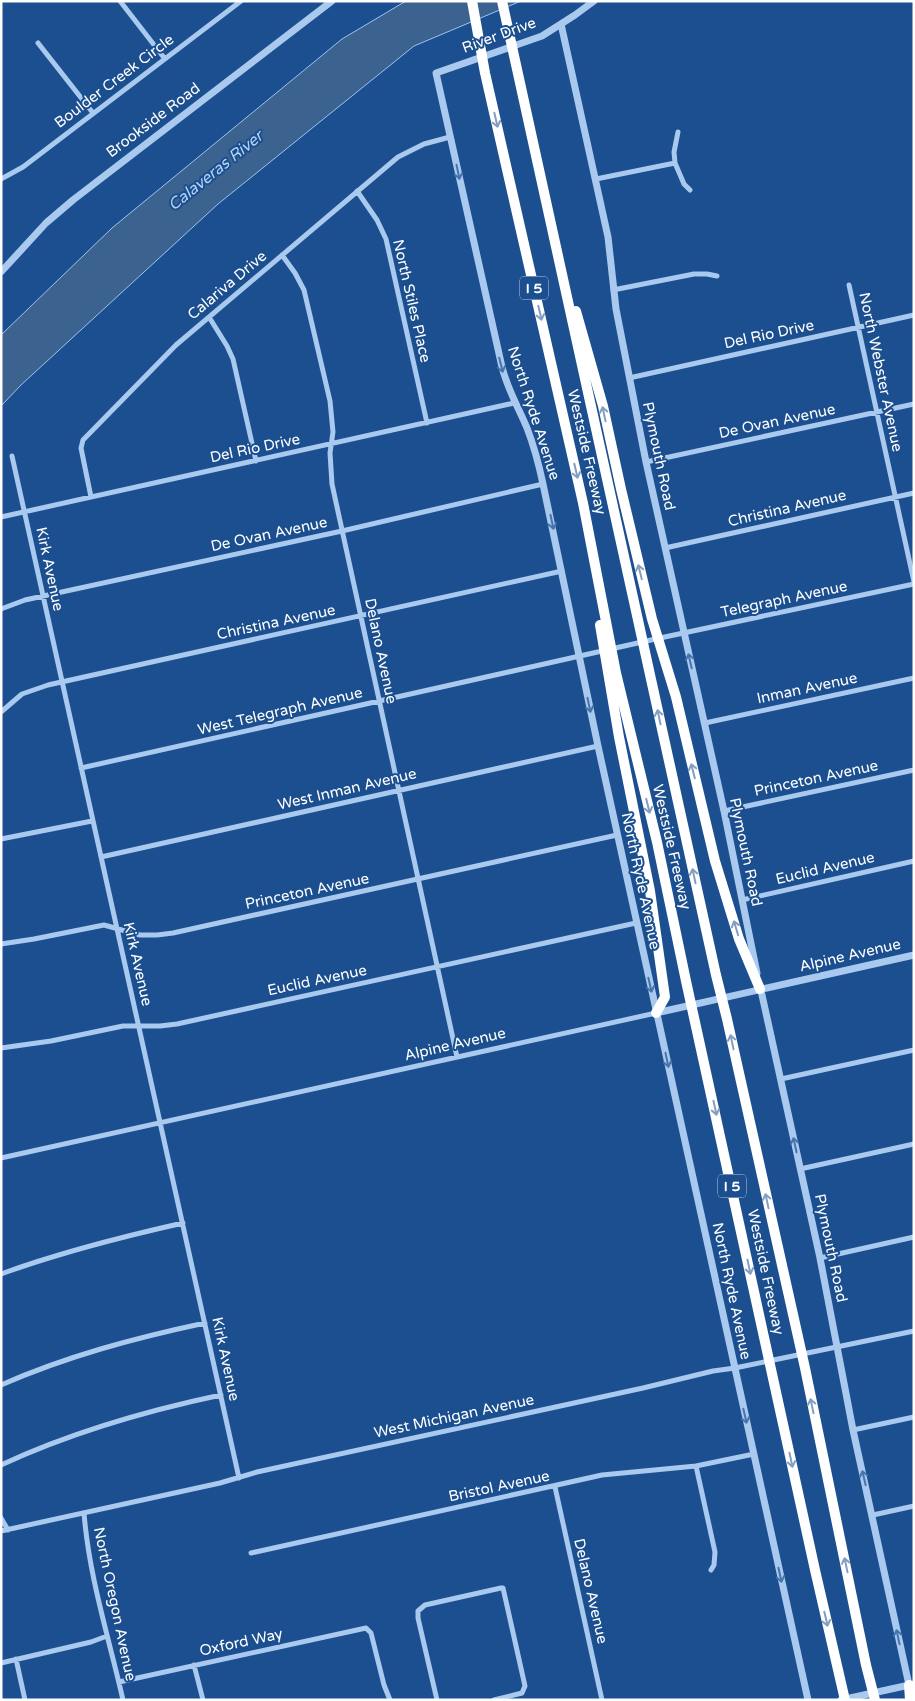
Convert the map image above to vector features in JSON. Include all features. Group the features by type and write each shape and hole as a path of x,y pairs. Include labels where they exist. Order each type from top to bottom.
{"highway":[{"name":"Westside Freeway","path":"472,1 485,73 583,503 586,554 604,627 612,672 657,842 766,1347 845,1700"},
{"name":"Westside Freeway","path":"502,1 804,1368 875,1700"},
{"path":"545,199 603,406 652,620 676,697 715,860 740,939 760,989"},
{"path":"612,672 619,737 650,891 665,997 656,1013"},
{"path":"910,1700 911,1684"}],"street":[{"path":"120,1 164,59"},
{"name":"Boulder Creek Circle","path":"1,179 23,167 241,1"},
{"name":"Brookside Road","path":"1,272 46,223 73,200 332,1"},
{"name":"River Drive","path":"436,73 542,36 594,1"},
{"name":"Plymouth Road","path":"561,24 608,237 620,332 646,462 724,811 760,989 820,1258 836,1347 911,1684"},
{"path":"38,43 93,113"},
{"name":"North Ryde Avenue","path":"436,73 507,388 527,428 544,484 617,835 808,1700"},
{"path":"678,132 674,152 675,162 684,184 690,190"},
{"name":"Calariva Drive","path":"91,497 81,448 83,440 156,364 398,157 424,144 450,138"},
{"path":"596,179 675,162"},
{"name":"North Stiles Place","path":"357,191 377,220 386,239 427,423"},
{"name":"Delano Avenue","path":"282,255 300,282 307,298 330,401 334,432 330,459 332,484 457,1058"},
{"path":"614,290 694,274 717,276"},
{"name":"North Webster Avenue","path":"849,285 914,583"},
{"name":"Del Rio Drive","path":"629,378 914,315"},
{"path":"209,317 233,359 256,461"},
{"name":"Del Rio Drive","path":"1,517 514,403"},
{"name":"De Ovan Avenue","path":"646,462 914,404"},
{"name":"Kirk Avenue","path":"12,456 239,1478"},
{"name":"De Ovan Avenue","path":"1,609 25,600 342,531 544,484"},
{"name":"Christina Avenue","path":"665,548 914,493"},
{"name":"Christina Avenue","path":"1,712 22,694 39,687 562,571"},
{"name":"Telegraph Avenue","path":"660,638 914,583"},
{"name":"West Telegraph Avenue","path":"81,768 579,658 660,638"},
{"name":"Inman Avenue","path":"704,723 914,678"},
{"name":"West Inman Avenue","path":"101,857 598,746"},
{"name":"Princeton Avenue","path":"724,811 914,770"},
{"path":"1,839 92,821"},
{"name":"Princeton Avenue","path":"1,944 104,925 140,935 173,933 617,835"},
{"name":"Euclid Avenue","path":"742,900 914,861"},
{"name":"Euclid Avenue","path":"1,1048 51,1041 123,1026 177,1024 636,922"},
{"name":"Alpine Avenue","path":"1,1158 914,955"},
{"path":"781,1079 914,1050"},
{"path":"800,1169 914,1144"},
{"path":"1,1274 41,1259 93,1244 183,1223"},
{"path":"820,1258 914,1237"},
{"path":"1,1385 71,1358 137,1339 205,1323"},
{"name":"West Michigan Avenue","path":"1,1531 220,1484 239,1478 714,1371 914,1330"},
{"path":"1,1465 80,1432 138,1414 221,1394"},
{"path":"854,1430 914,1418"},
{"name":"Bristol Avenue","path":"251,1553 555,1487 602,1475 696,1466 754,1454"},
{"path":"696,1466 714,1552 714,1565 711,1570"},
{"name":"Delano Avenue","path":"555,1487 602,1700"},
{"path":"873,1515 914,1506"},
{"name":"North Oregon Avenue","path":"84,1514 87,1544 123,1700"},
{"path":"1,1518 8,1530"},
{"path":"437,1700 418,1611 425,1605 503,1588 526,1686 522,1693 494,1700"},
{"name":"Oxford Way","path":"119,1682 361,1628 368,1629 371,1633 384,1685 390,1700"},
{"path":"1,1663 91,1642 107,1636"},
{"path":"16,1659 25,1700"},
{"path":"194,1665 203,1700"},
{"path":"841,1700 911,1684"}],"water":[{"name":"Calaveras River","path":"406,1 521,1 414,46 218,204 21,385 1,406 1,335 112,228 342,39"}]}
